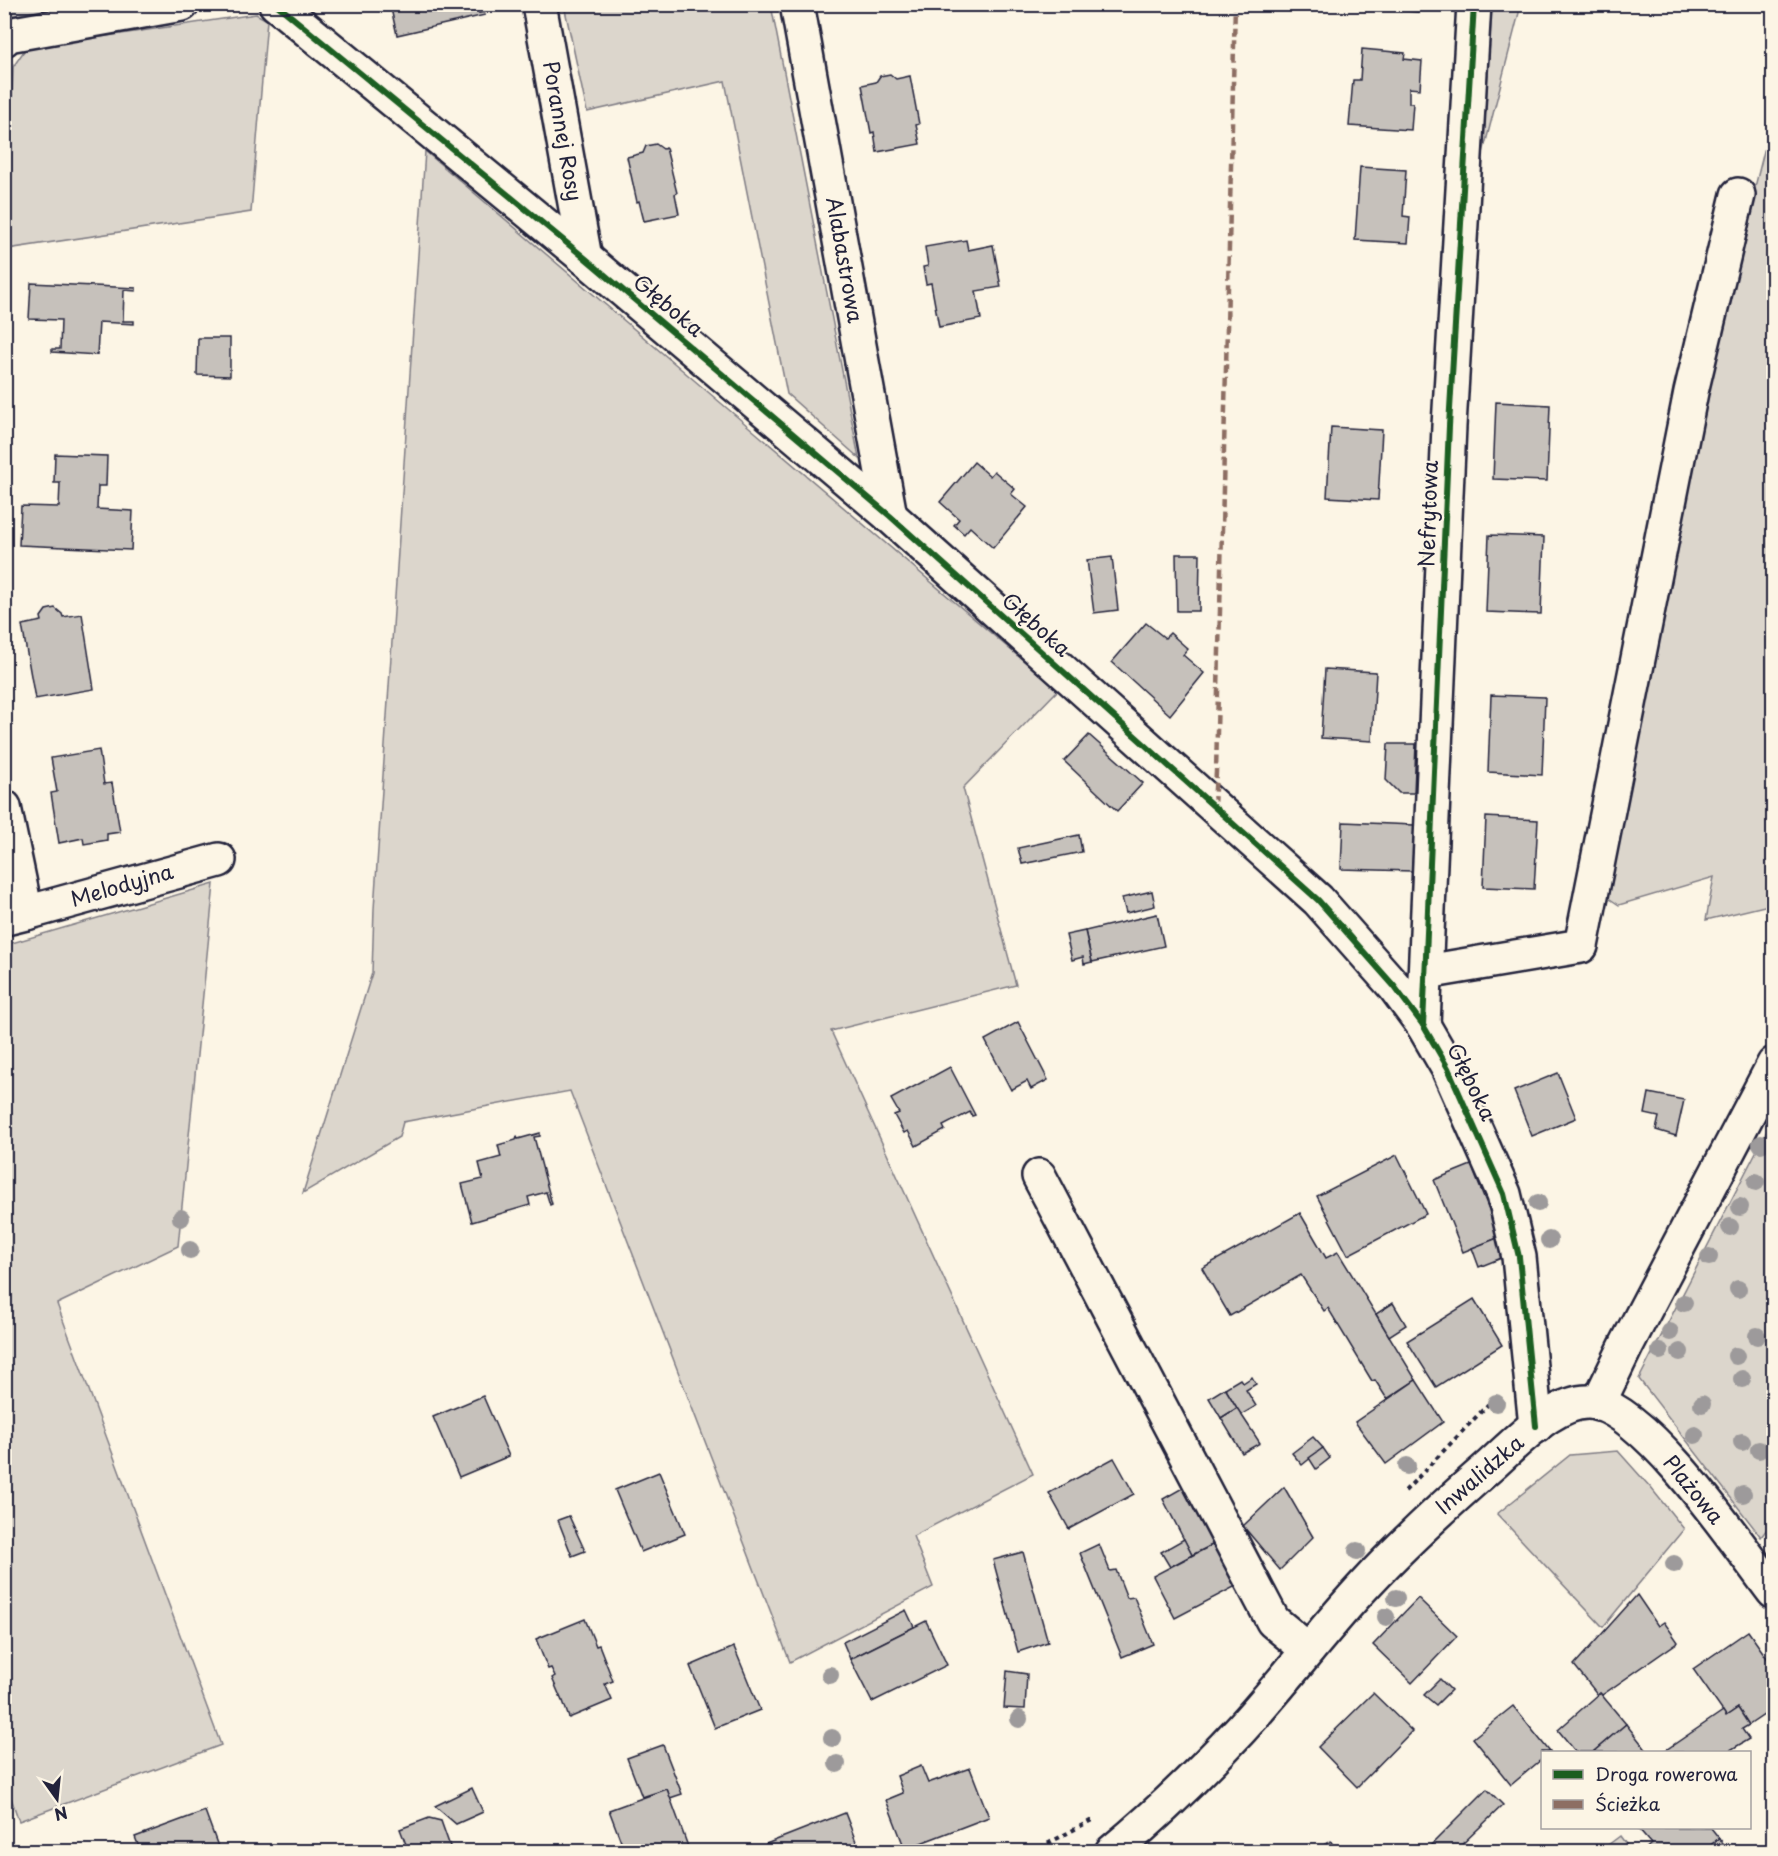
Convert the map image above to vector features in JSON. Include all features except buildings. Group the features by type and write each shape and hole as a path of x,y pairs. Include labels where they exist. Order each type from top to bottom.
{"street":[{"path":"4,39 9,35 182,4"},
{"name":"Głęboka","path":"276,4 585,258 890,516 1318,900 1394,986 1423,1025 1448,1068 1504,1194 1519,1257 1536,1426"},
{"name":"Porannej Rosy","path":"539,4 585,258"},
{"name":"Alabastrowa","path":"797,4 890,516"},
{"name":"Nefrytowa","path":"1423,1025 1448,437 1474,4"},
{"path":"1425,972 1581,946 1691,392 1738,195"},
{"name":"Melodyjna","path":"4,807 15,916 219,860"},
{"path":"1599,1404 1627,1344 1773,1064"},
{"path":"1039,1176 1273,1621 1308,1650"},
{"name":"Inwalidzka","path":"1112,1851 1163,1807 1243,1727 1308,1650 1405,1542 1536,1426 1554,1413 1584,1402 1599,1404"},
{"name":"Plażowa","path":"1599,1404 1627,1419 1667,1457 1708,1506 1773,1592"}],"shaded area":[{"path":"5,4 79,4 79,5 5,17"},
{"path":"564,5 771,5 859,458 787,394 725,81 587,112"},
{"path":"1492,5 1521,5 1483,153"},
{"path":"256,14 267,20 251,212 7,249 13,67 26,48"},
{"path":"1773,115 1773,904 1706,920 1714,877 1619,905 1604,895 1706,383"},
{"path":"425,151 1058,690 963,788 1016,985 831,1031 1033,1474 913,1536 933,1587 790,1662 570,1091 403,1122 399,1137 303,1193 372,973 374,909"},
{"path":"214,884 178,1246 57,1304 221,1745 19,1821 4,1778 5,945"},
{"path":"1773,1119 1774,1520 1761,1537 1639,1379"},
{"path":"1618,1451 1684,1529 1603,1627 1497,1514 1570,1455"},
{"path":"1620,1836 1631,1851 1600,1851"}],"marked path":[{"path":"1214,805 1235,4"}],"cycle path":[{"path":"276,4 585,258 890,516 1318,900 1394,986 1423,1025 1448,1068 1504,1194 1519,1257 1536,1426"},
{"path":"1423,1025 1449,426 1474,4"}]}
